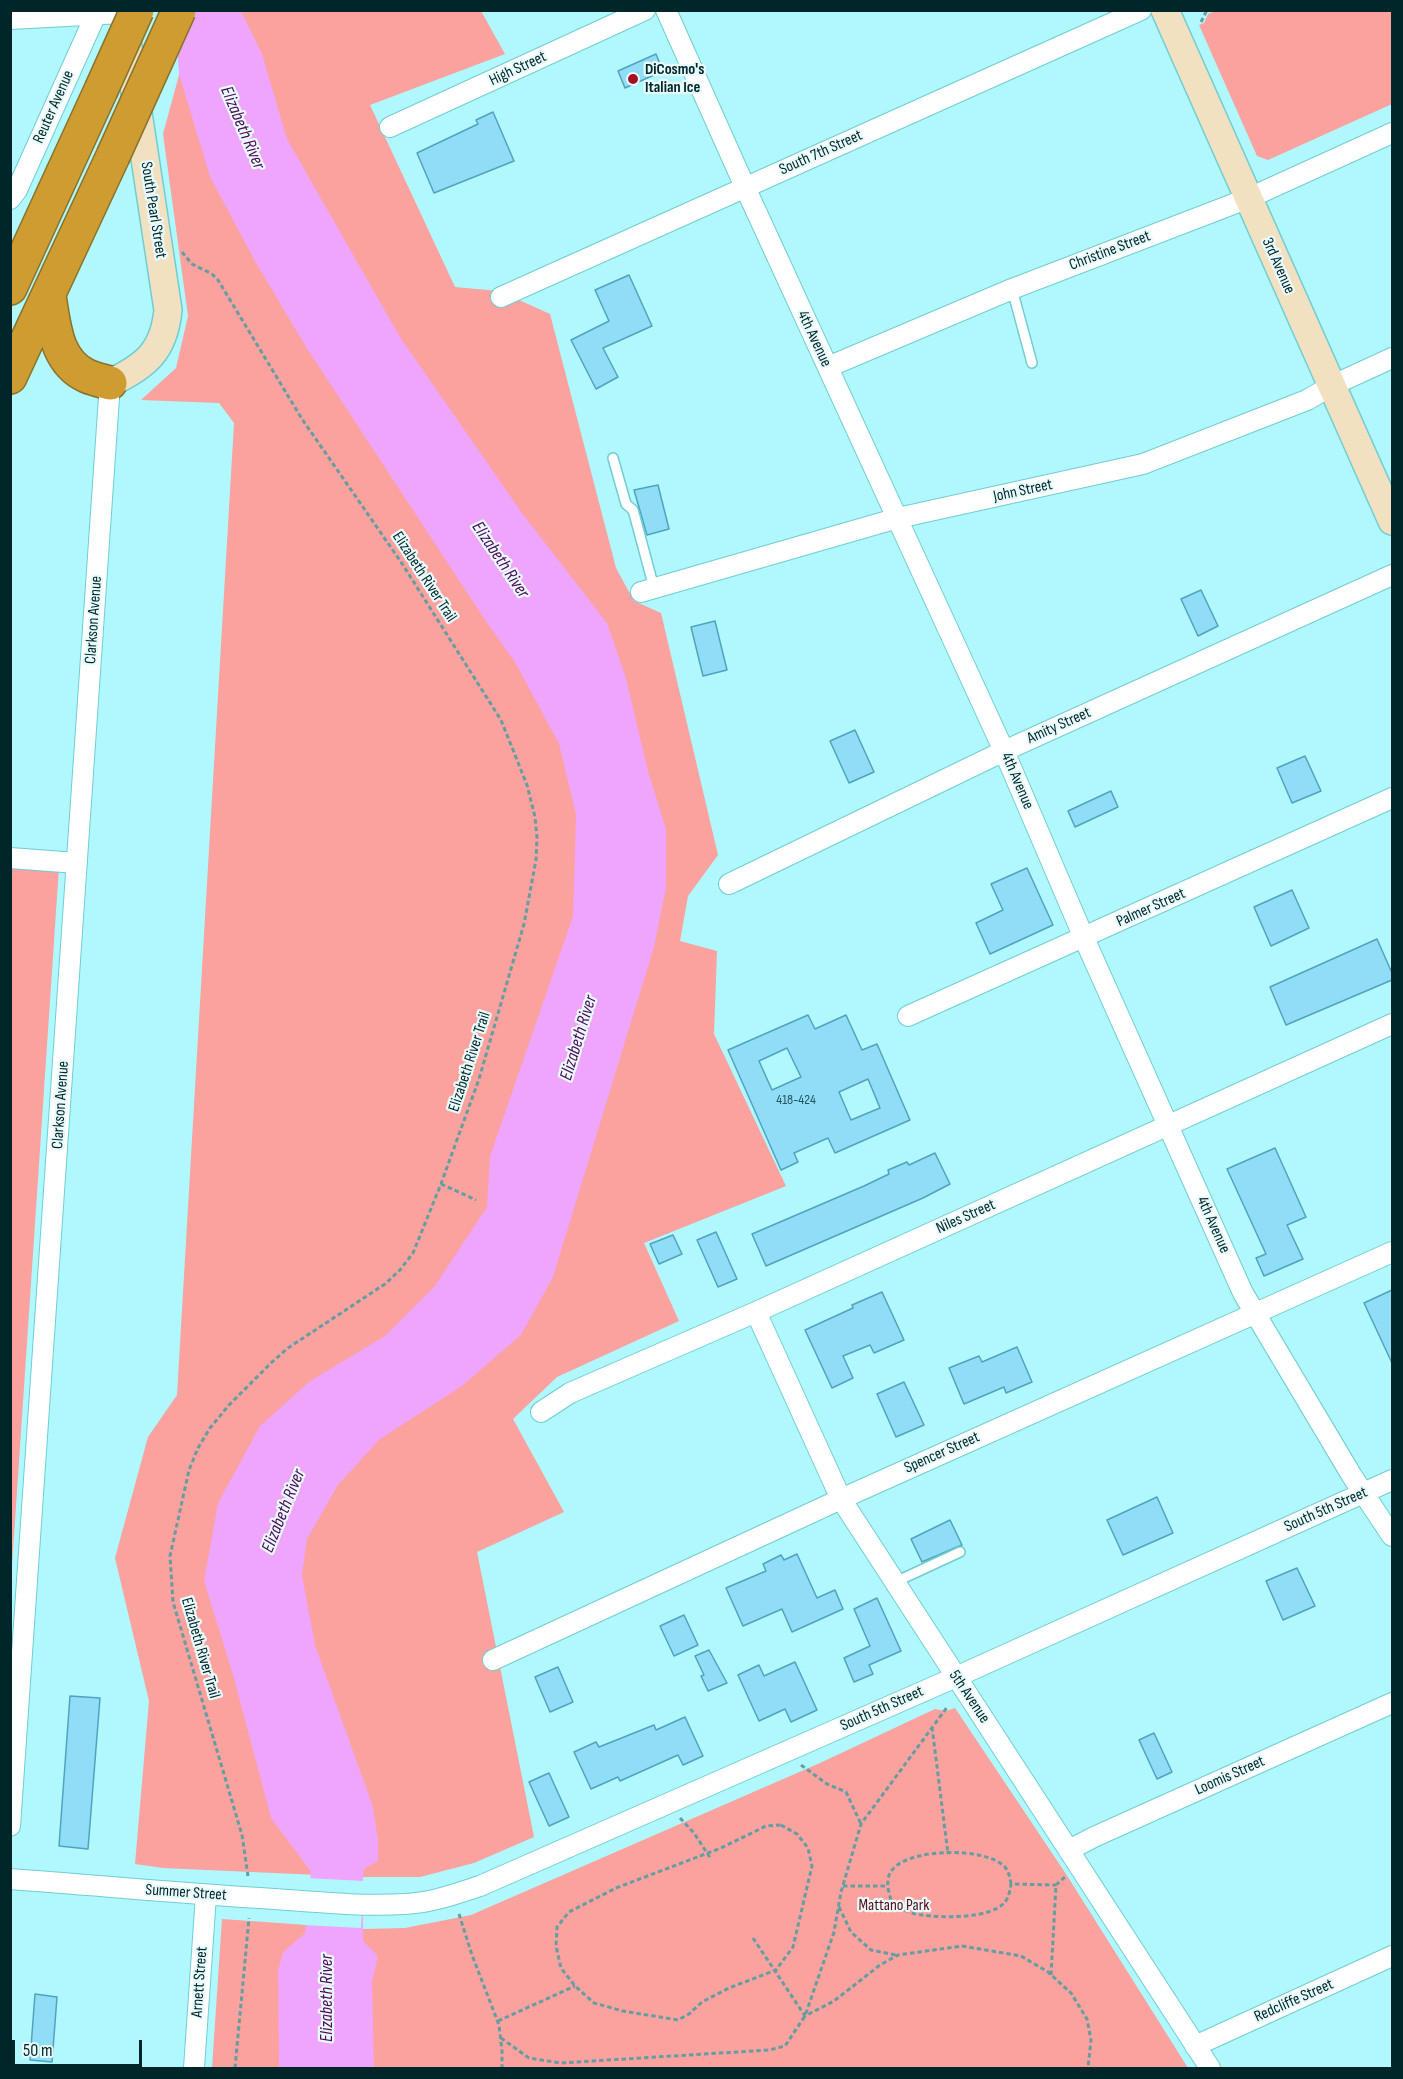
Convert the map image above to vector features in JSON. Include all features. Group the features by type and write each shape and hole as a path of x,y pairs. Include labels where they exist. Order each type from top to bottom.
{"highway":[{"path":"10,377 179,10"},
{"path":"10,288 101,90 120,12"},
{"path":"49,296 55,334 64,358 86,376 110,383"}],"street":[{"name":"High Street","path":"390,127 645,10"},
{"name":"4th Avenue","path":"666,10 1004,751 1084,938 1253,1313 1392,1536"},
{"name":"South 7th Street","path":"501,297 1141,10"},
{"name":"3rd Avenue","path":"1165,10 1392,521"},
{"path":"10,19 120,12"},
{"name":"Reuter Avenue","path":"10,199 120,12"},
{"name":"South Pearl Street","path":"110,383 135,371 151,357 163,336 168,310 120,12"},
{"name":"Christine Street","path":"828,367 1012,289 1249,198 1392,134"},
{"name":"John Street","path":"648,590 898,518 1143,464 1307,400 1331,386 1392,358"},
{"name":"Clarkson Avenue","path":"10,1826 110,383"},
{"name":"Amity Street","path":"729,884 1004,751 1392,575"},
{"name":"Palmer Street","path":"908,1016 1392,798"},
{"path":"10,858 77,863"},
{"name":"Niles Street","path":"541,1412 570,1393 756,1312 1392,1024"},
{"name":"Spencer Street","path":"493,1660 841,1499 1392,1252"},
{"name":"5th Avenue","path":"756,1312 841,1499 1210,2068"},
{"name":"South 5th Street","path":"363,1905 431,1901 480,1886 956,1677 1392,1480"},
{"name":"Loomis Street","path":"1069,1850 1392,1703"},
{"name":"Summer Street","path":"10,1879 363,1905"},
{"name":"Arnett Street","path":"194,2068 206,1895"},
{"name":"Redcliffe Street","path":"1195,2046 1392,1956"}],"lane":[{"path":"1012,289 1032,363"},
{"path":"613,458 626,504 633,510 635,517 648,590"},
{"path":"894,1583 960,1552"}],"path":[{"path":"1201,22 1209,10"},
{"name":"Elizabeth River Trail","path":"178,249 192,264 212,274 218,280 302,419 401,562 480,685 501,720 527,785 535,817 537,838 536,860 528,906 479,1079 441,1184 412,1252 400,1270 386,1284 288,1348 271,1363 229,1405 210,1428 189,1470 170,1556 173,1602 242,1835 248,1876"},
{"path":"441,1184 476,1200"},
{"path":"501,2038 529,2058 560,2063 769,2050 785,2046 805,2016 834,1932 843,1886 861,1824 948,1706"},
{"path":"932,1725 948,1854"},
{"path":"801,1765 827,1784 846,1792 861,1824"},
{"path":"680,1818 694,1833 711,1859"},
{"path":"781,1825 796,1834 808,1848 812,1866 793,1947 776,1970 729,1988 702,2002 678,2020 623,2011 594,2003 575,1986 561,1968 556,1946 557,1927 569,1912 616,1887 708,1853 766,1826 781,1825"},
{"path":"948,1854 974,1854 993,1859 1004,1866 1011,1884 1003,1904 983,1913 966,1916 921,1915 903,1910 892,1903 888,1886 890,1875 895,1867 919,1856 948,1854"},
{"path":"1011,1884 1056,1885 1066,1876"},
{"path":"1051,1975 1056,1885"},
{"path":"843,1886 888,1886"},
{"path":"839,1907 850,1932 872,1950 898,1956"},
{"path":"459,1914 472,1955 498,2021 502,2068"},
{"path":"235,2068 249,1918"},
{"path":"753,1938 805,2016"},
{"path":"805,2016 834,2001 880,1965 898,1956 962,1946 1022,1956 1051,1975 1071,1993 1087,2019 1091,2040 1088,2068"},
{"path":"498,2021 575,1986"}],"green space":[{"path":"211,11 481,11 505,54 370,105 455,287 499,291 550,314 616,568 634,601 661,613 718,855 688,896 680,941 717,951 714,1034 786,1186 644,1243 679,1321 557,1377 513,1419 564,1512 477,1552 534,1837 474,1863 420,1877 363,1877 163,1868 135,1864 149,1701 115,1558 148,1437 177,1395 234,423 219,403 141,400 176,368 188,316 163,134 179,75"},
{"path":"1216,11 1392,11 1392,104 1268,160 1257,156 1199,25 1204,23 1208,14"},
{"path":"11,863 59,867 11,1580"},
{"name":"Mattano Park","path":"955,1708 1066,1874 1188,2068 212,2068 222,1919 363,1929 405,1928 471,1915 820,1763 935,1709 946,1711"}],"water":[{"name":"Elizabeth River","path":"175,11 241,11 262,54 287,139 400,337 522,513 607,623 626,678 648,771 666,829 666,888 654,947 553,1277 521,1335 462,1386 380,1439 338,1485 307,1539 302,1575 315,1645 373,1807 378,1840 378,1861 364,1869 363,1877 363,1941 378,1956 372,1982 374,2068 279,2068 278,1971 283,1952 305,1933 311,1872 271,1818 233,1675 204,1581 218,1503 260,1426 310,1381 385,1336 434,1287 487,1207 490,1156 573,916 576,815 559,744 516,664 306,347 256,263 210,177 179,74"}],"pier":[{"path":"307,1878 364,1881 361,1928 303,1925"}],"building":[{"name":"DiCosmo's Italian Ice","path":"656,54 663,71 625,88 618,71"},
{"path":"493,112 514,161 434,193 417,153 478,124 476,120"},
{"path":"629,275 652,326 603,348 618,377 596,389 571,340 609,321 595,290"},
{"path":"658,485 669,529 647,535 634,490"},
{"path":"1201,590 1218,626 1198,636 1181,599"},
{"path":"715,621 727,670 703,676 691,627"},
{"path":"855,730 874,772 849,783 830,741"},
{"path":"1305,756 1321,791 1292,803 1277,768"},
{"path":"1111,791 1118,807 1075,827 1068,811"},
{"path":"1027,868 1053,925 990,954 976,923 1003,910 991,884"},
{"path":"1292,890 1309,928 1271,946 1254,907"},
{"path":"1377,939 1392,973 1392,980 1286,1025 1270,987"},
{"path":"808,1015 815,1029 846,1015 862,1050 877,1044 910,1120 835,1153 828,1138 794,1153 798,1162 781,1170 728,1050","holes":["787,1048 801,1077 772,1090 759,1061","868,1079 880,1108 851,1120 839,1092"]},
{"path":"1275,1148 1306,1217 1287,1225 1303,1259 1264,1276 1256,1258 1266,1254 1227,1169"},
{"path":"935,1153 950,1184 766,1266 752,1234 864,1186 889,1174 888,1170 907,1162 909,1165"},
{"path":"716,1232 737,1279 718,1287 697,1240"},
{"path":"673,1235 682,1254 659,1264 650,1244"},
{"path":"1392,1290 1392,1363 1364,1303"},
{"path":"882,1292 904,1340 874,1353 870,1345 843,1356 853,1378 832,1388 805,1330"},
{"path":"1017,1347 1032,1382 1006,1393 1004,1387 964,1404 949,1368 979,1356 982,1362"},
{"path":"904,1382 924,1425 896,1437 877,1394"},
{"path":"1157,1497 1173,1533 1123,1555 1107,1520"},
{"path":"950,1520 962,1545 922,1562 911,1539"},
{"path":"797,1554 817,1598 835,1590 843,1609 792,1632 782,1609 743,1626 726,1588 766,1571 763,1564 781,1555 784,1560"},
{"path":"1297,1568 1315,1606 1283,1620 1266,1581"},
{"path":"877,1598 901,1651 869,1665 873,1674 854,1682 844,1658 870,1646 854,1609"},
{"path":"684,1615 698,1645 674,1656 660,1626"},
{"path":"709,1650 727,1683 708,1691 701,1676 704,1675 695,1656"},
{"path":"795,1662 817,1710 791,1722 785,1709 759,1721 738,1675 759,1665 764,1676"},
{"path":"558,1667 573,1702 550,1712 535,1677"},
{"path":"70,1696 100,1698 88,1849 59,1846"},
{"path":"685,1717 703,1756 683,1765 678,1755 620,1781 618,1777 591,1789 574,1752 596,1742 599,1747 654,1725 656,1730"},
{"path":"1154,1733 1172,1772 1157,1779 1139,1740"},
{"path":"549,1773 569,1817 549,1826 529,1782"},
{"path":"35,1994 57,1997 52,2062 30,2060"}],"place":[{"name":"DiCosmo's Italian Ice","path":"633,79"}]}
